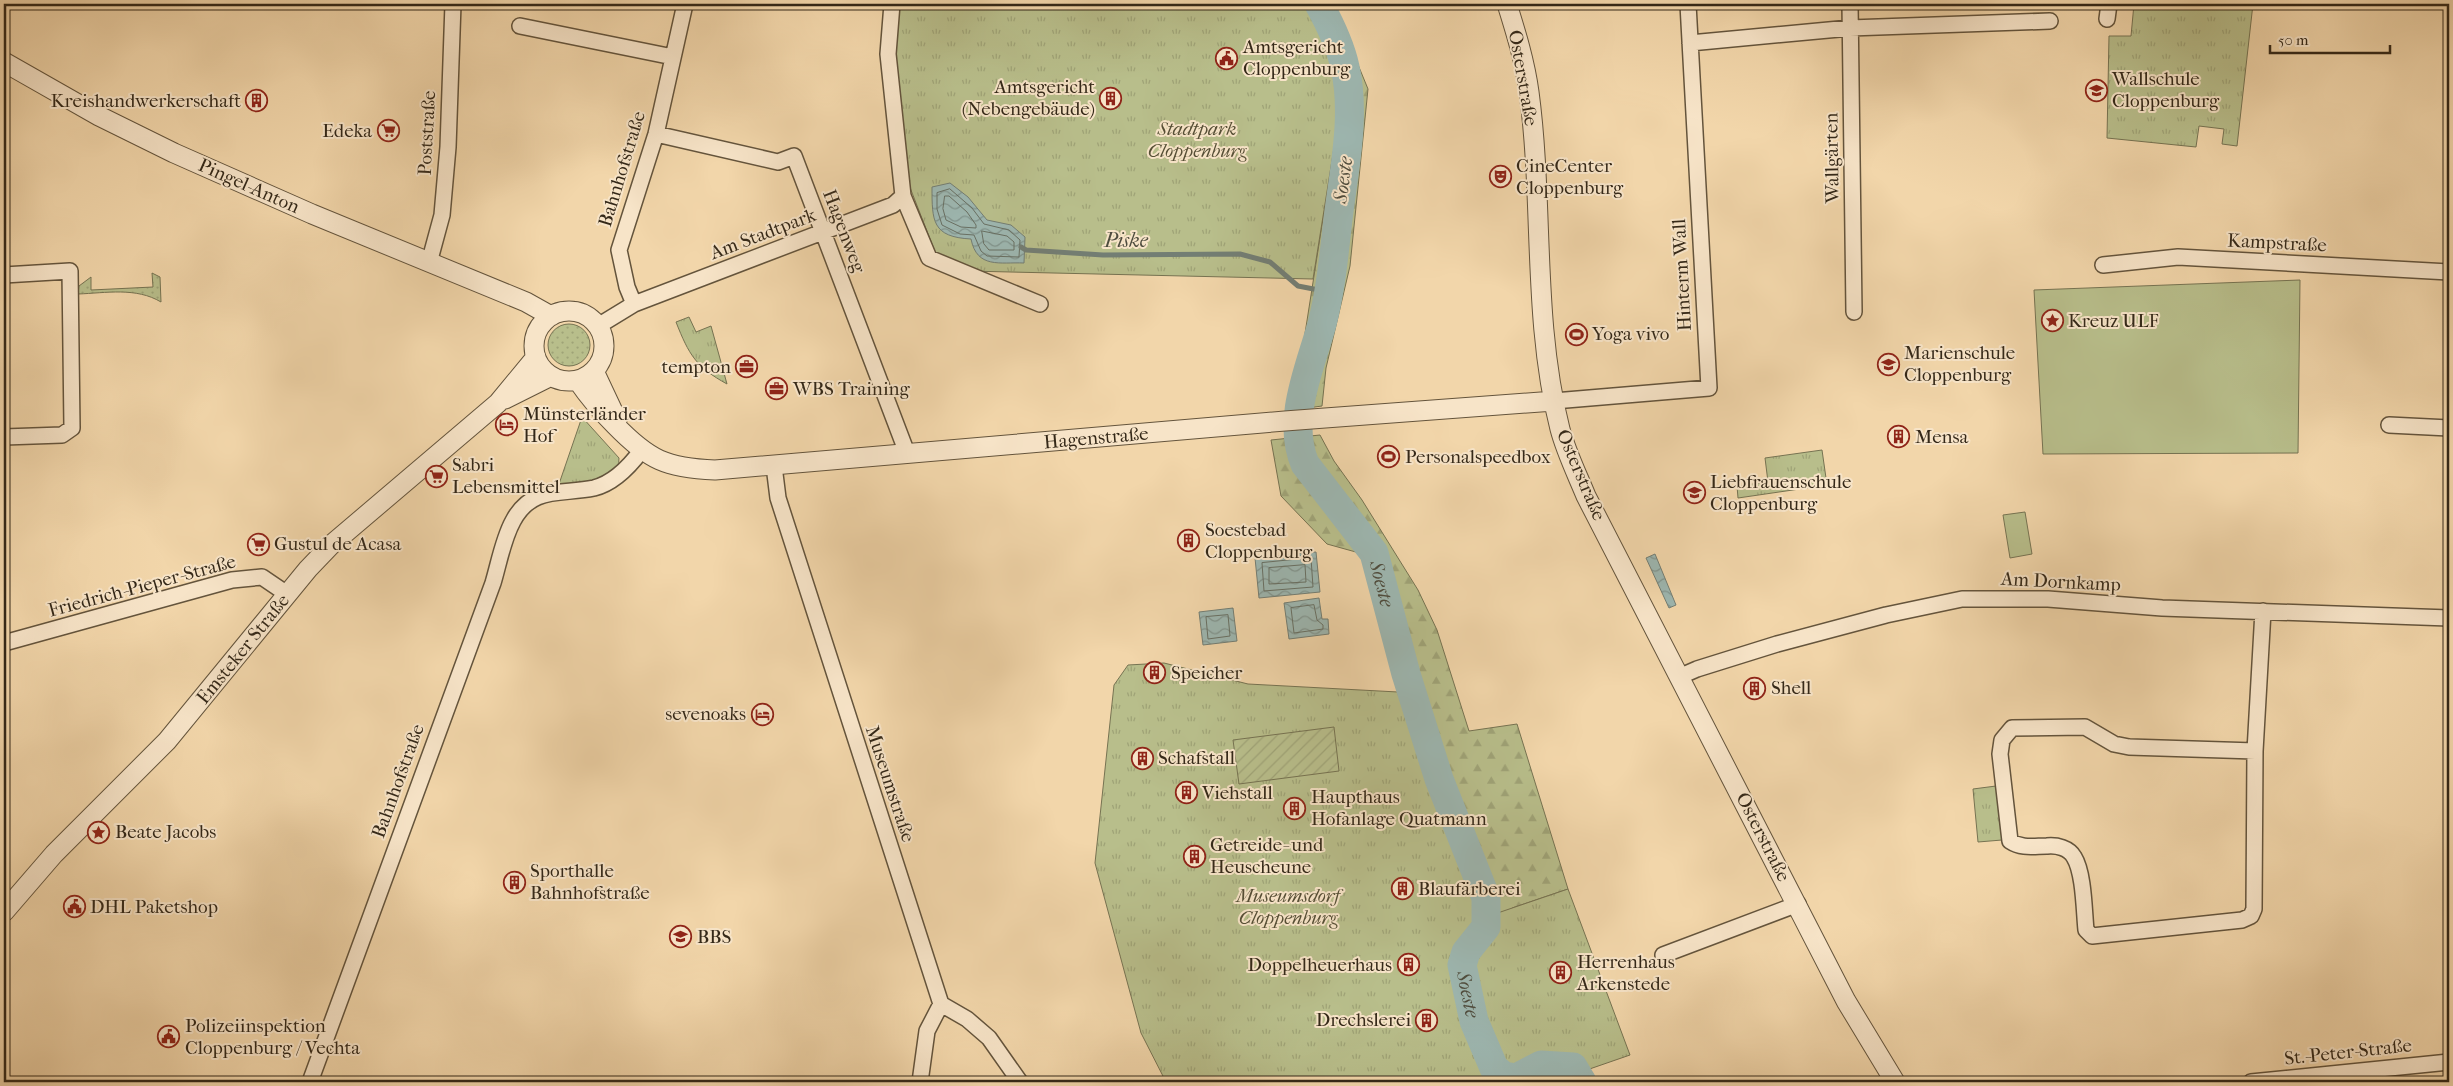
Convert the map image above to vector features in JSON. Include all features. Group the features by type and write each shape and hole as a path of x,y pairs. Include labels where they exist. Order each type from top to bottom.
{"street":[{"name":"Poststraße","path":"429,263 442,215 448,147 453,4"},
{"name":"Bahnhofstraße","path":"634,304 625,280 619,250 656,134 685,4"},
{"path":"892,4 888,25 888,54 903,196 929,258 1040,304"},
{"name":"Osterstraße","path":"1507,4 1529,92 1538,202 1543,319 1554,401 1562,437 1586,496 1681,676 1846,1001 1895,1082"},
{"name":"Hinterm Wall","path":"1554,401 1629,393 1709,388 1688,4"},
{"name":"Wallgärten","path":"1850,4 1854,312"},
{"path":"2107,20 2109,4"},
{"path":"1690,43 1850,28 2050,20"},
{"path":"520,26 673,57"},
{"name":"Pingel-Anton","path":"4,62 100,116 174,153 502,294 545,322"},
{"name":"Hagenweg","path":"656,134 778,162 794,156 907,453"},
{"name":"Am Stadtpark","path":"634,304 893,205 903,196"},
{"name":"Kampstraße","path":"2103,265 2178,257 2449,272"},
{"path":"4,275 70,271 72,428 62,435 4,437"},
{"path":"598,326 634,304"},
{"path":"574,311 586,315 598,326 604,344 602,356 586,376 562,380 551,376 542,368 536,358 534,346 545,322 561,312 574,311"},
{"name":"Emsteker Straße","path":"4,912 54,854 167,741 287,594 331,545 498,402 536,358"},
{"name":"Emsteker Straße","path":"498,402 551,376"},
{"name":"Hagenstraße","path":"586,376 593,402 641,451 666,463 696,469 715,470 1320,418 1554,401"},
{"path":"2389,425 2449,428"},
{"name":"Bahnhofstraße","path":"310,1082 489,592 513,521 533,498 554,491 594,488 611,482 630,466 641,451"},
{"name":"Museumstraße","path":"774,466 778,498 786,527 941,1004"},
{"name":"Friedrich-Pieper-Straße","path":"4,643 232,580 262,577 287,594"},
{"name":"Am Dornkamp","path":"1681,676 1697,669 1777,644 1886,614 1962,599 2048,599 2162,608 2449,618"},
{"path":"2255,751 2129,747 2114,744 2085,727 2012,728 2002,740 2000,754 2010,842 2018,847 2052,845 2065,848 2074,857 2079,872 2086,930 2092,936 2242,920 2251,916 2254,909 2255,751 2263,611"},
{"name":"Osterstraße","path":"1663,955 1798,904"},
{"path":"920,1082 927,1031 941,1004 968,1019 989,1038 1020,1082"},
{"name":"St.-Peter-Straße","path":"2252,1082 2449,1062"}],"green space":[{"name":"Stadtpark Cloppenburg","path":"898,4 1308,4 1333,38 1341,87 1337,129 1313,279 967,271 939,262 909,185 895,49"},
{"path":"1308,4 1333,4 1368,89 1350,266 1326,368 1322,406 1293,410 1337,129 1341,87 1333,38"},
{"path":"2134,4 2253,4 2237,146 2222,144 2224,129 2199,126 2196,147 2107,138 2109,36 2131,36"},
{"path":"152,273 160,277 161,302 141,294 121,292 78,294 79,286 91,277 91,290 153,287"},
{"path":"2300,280 2298,453 2043,454 2034,290"},
{"path":"689,317 696,332 711,326 727,384 701,366 690,352 676,322"},
{"path":"565,324 573,324 584,330 590,345 584,360 573,366 565,366 554,360 548,349 548,341 554,330"},
{"path":"582,417 619,458 617,467 613,473 596,480 559,484"},
{"path":"1320,435 1334,461 1362,500 1418,590 1437,630 1469,731 1517,724 1568,889 1512,908 1474,967 1479,919 1398,692 1363,554 1327,544 1281,496 1271,440"},
{"path":"1822,450 1827,485 1738,498 1737,486 1768,482 1765,458"},
{"path":"2025,512 2032,554 2010,558 2003,515"},
{"name":"Museumsdorf Cloppenburg","path":"1164,663 1248,684 1398,692 1480,919 1568,889 1630,1055 1552,1082 1166,1082 1141,1033 1095,863 1114,685 1128,665"},
{"path":"1334,727 1339,771 1239,784 1233,740"},
{"path":"1996,786 2002,840 1978,842 1973,789"}],"water":[{"path":"950,183 968,197 987,220 1011,225 1025,237 1024,263 998,263 984,260 974,249 971,239 958,238 942,231 934,218 932,187"},
{"path":"1316,552 1320,592 1259,598 1255,558"},
{"path":"1655,554 1676,605 1669,608 1646,558"},
{"path":"1319,598 1322,619 1328,619 1329,634 1289,639 1284,603"},
{"path":"1233,608 1237,641 1203,645 1199,612"}],"waterway":[{"name":"Soeste","path":"1319,4 1334,34 1343,59 1348,86 1349,123 1346,162 1328,298 1306,376 1299,412 1300,447 1305,464 1374,553 1406,674 1439,779 1486,898 1486,927 1466,952 1462,965 1474,1021 1494,1068 1504,1076 1516,1078 1541,1065 1573,1067 1582,1082"},
{"name":"Piske","path":"1021,247 1026,250 1103,255 1240,254 1270,262 1298,286 1329,292"}],"place":[{"name":"Amtsgericht Cloppenburg","path":"1227,58"},
{"name":"Wallschule Cloppenburg","path":"2096,90"},
{"name":"Amtsgericht (Nebengebäude)","path":"1111,98"},
{"name":"Kreishandwerkerschaft","path":"257,101"},
{"name":"Edeka","path":"388,131"},
{"name":"CineCenter Cloppenburg","path":"1500,177"},
{"name":"Kreuz ULF","path":"2052,321"},
{"name":"Yoga vivo","path":"1576,334"},
{"name":"Marienschule Cloppenburg","path":"1888,364"},
{"name":"tempton","path":"747,367"},
{"name":"WBS Training","path":"777,389"},
{"name":"Münsterländer Hof","path":"507,425"},
{"name":"Mensa","path":"1899,437"},
{"name":"Personalspeedbox","path":"1389,457"},
{"name":"Sabri Lebensmittel","path":"436,476"},
{"name":"Liebfrauenschule Cloppenburg","path":"1694,493"},
{"name":"Soestebad Cloppenburg","path":"1189,541"},
{"name":"Gustul de Acasa","path":"258,544"},
{"name":"Speicher","path":"1155,673"},
{"name":"Shell","path":"1755,688"},
{"name":"sevenoaks","path":"762,714"},
{"name":"Schafstall","path":"1142,758"},
{"name":"Viehstall","path":"1186,793"},
{"name":"Haupthaus Hofanlage Quatmann","path":"1295,808"},
{"name":"Beate Jacobs","path":"99,832"},
{"name":"Getreide- und Heuscheune","path":"1194,856"},
{"name":"Sporthalle Bahnhofstraße","path":"514,882"},
{"name":"Blaufärberei","path":"1402,889"},
{"name":"DHL Paketshop","path":"74,907"},
{"name":"BBS","path":"681,937"},
{"name":"Doppelheuerhaus","path":"1408,965"},
{"name":"Herrenhaus Arkenstede","path":"1561,973"},
{"name":"Drechslerei","path":"1427,1020"},
{"name":"Polizeiinspektion Cloppenburg / Vechta","path":"169,1037"}]}
